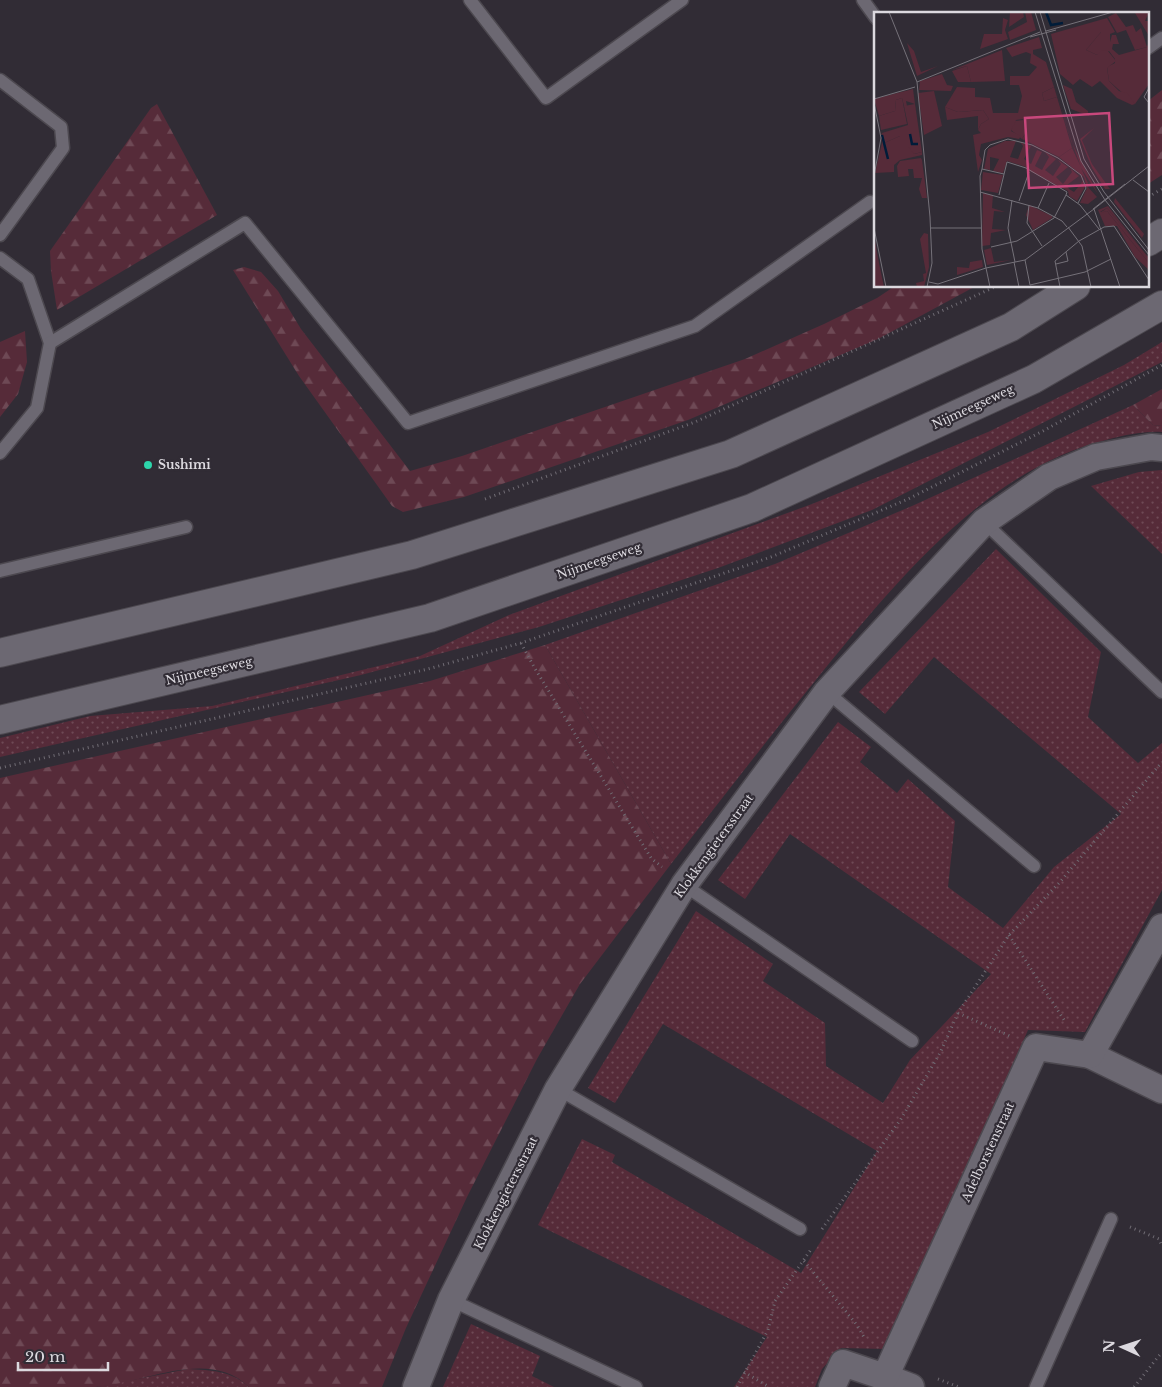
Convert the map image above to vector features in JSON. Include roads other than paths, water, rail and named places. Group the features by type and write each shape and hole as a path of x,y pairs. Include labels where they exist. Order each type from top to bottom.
{"main road":[{"path":"1150,241 1162,233"},
{"path":"0,653 412,555 732,454 1011,327 1073,288"},
{"name":"Nijmeegseweg","path":"0,720 430,618 752,508 1034,379 1162,305"}],"street":[{"name":"Klokkengietersstraat","path":"416,1387 451,1300 558,1089 684,885 827,692 984,522 1049,477 1096,457 1151,447 1162,448"},
{"path":"1162,926 1090,1055 1162,1090"},
{"name":"Adelborstenstraat","path":"885,1376 1036,1047 1090,1055"},
{"path":"832,1387 843,1363 885,1376 911,1387"}],"lane":[{"path":"470,0 546,98 682,0"},
{"path":"863,0 874,15"},
{"path":"1150,47 1162,38"},
{"path":"0,80 60,127 63,148 0,235"},
{"path":"50,343 246,223 408,423 695,326 870,202"},
{"path":"0,258 28,279 50,343 37,408 0,453"},
{"path":"984,522 1162,692"},
{"path":"0,570 186,527"},
{"path":"827,692 1034,866"},
{"path":"684,885 912,1041"},
{"path":"558,1089 800,1229"},
{"path":"1036,1387 1111,1219"},
{"path":"451,1300 636,1387"}],"place":[{"name":"Sushimi","path":"148,465"}]}
